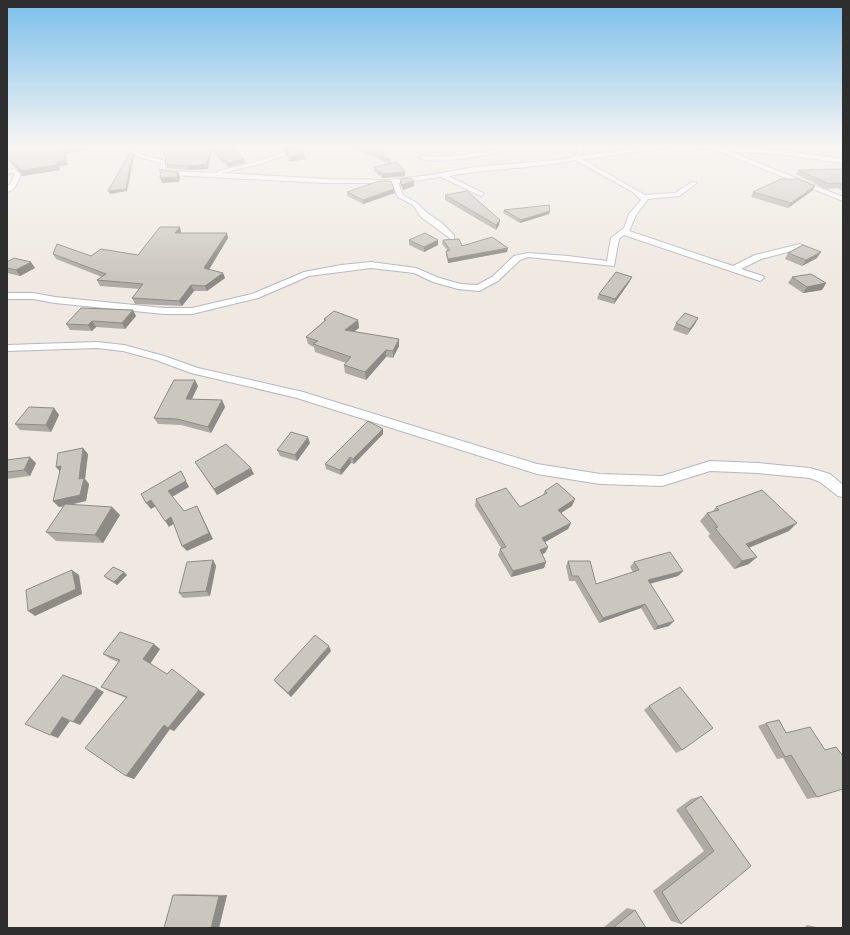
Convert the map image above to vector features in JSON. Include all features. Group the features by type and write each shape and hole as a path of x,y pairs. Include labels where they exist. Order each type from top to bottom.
{"street":[{"path":"397,189 400,196 415,204 424,214 439,225 451,237"},
{"path":"470,189 481,194"},
{"path":"629,189 644,197 676,195 686,189"},
{"path":"816,189 843,199"},
{"path":"7,296 33,296 54,300 164,311 192,311 255,296 307,274 371,265 416,271 436,280 455,285 479,288 495,279 516,258 528,255 568,258 611,264 615,238 627,229 633,214 645,200 644,197"},
{"path":"624,232 691,256 760,278"},
{"path":"734,269 758,257 800,246"},
{"path":"7,348 97,345 124,348 160,358 195,371 299,395 537,469 600,479 662,481 710,466 758,468 810,474 825,478 843,492"}],"building":[{"path":"109,189 126,189 126,189 108,191"},
{"path":"357,189 394,189 363,200 347,192"},
{"path":"760,189 811,189 791,203 753,192"},
{"path":"467,191 500,220 496,225 445,195"},
{"path":"549,205 550,211 521,220 504,210"},
{"path":"160,227 180,227 175,233 227,233 204,268 223,273 205,286 191,285 179,301 132,298 143,284 97,280 106,274 53,254 57,244 91,256 101,249 138,255"},
{"path":"425,233 438,240 424,247 409,240"},
{"path":"492,237 508,248 448,259 446,251 450,250 443,240 459,239 462,246"},
{"path":"803,245 821,252 806,260 788,253"},
{"path":"14,258 31,262 16,270 7,268 7,262"},
{"path":"616,272 632,277 615,299 599,294"},
{"path":"811,274 826,283 807,287 792,277"},
{"path":"81,308 133,310 122,323 92,321 88,325 66,324"},
{"path":"334,311 358,320 345,330 399,339 393,351 386,350 365,372 344,365 351,357 313,344 318,341 306,337"},
{"path":"685,313 698,318 690,329 676,323"},
{"path":"174,380 195,380 186,399 222,400 208,427 177,419 154,418"},
{"path":"29,407 54,408 46,425 15,424"},
{"path":"368,421 383,429 353,459 350,457 340,470 325,464"},
{"path":"291,432 308,437 295,455 277,450"},
{"path":"226,444 251,468 214,489 195,462"},
{"path":"83,448 79,479 84,478 80,495 53,501 61,466 56,467 58,453"},
{"path":"30,457 24,470 7,472 7,460"},
{"path":"181,471 186,481 168,491 184,511 197,506 209,533 182,546 171,517 165,521 151,500 146,503 141,494"},
{"path":"557,483 575,499 558,510 571,523 542,538 548,547 540,550 546,562 513,571 500,549 506,547 476,499 506,488 520,507 547,493 545,491"},
{"path":"762,490 797,523 746,544 757,557 742,561 715,528 718,527 707,513 719,510 716,507"},
{"path":"65,504 112,507 95,535 46,532"},
{"path":"670,552 683,571 648,580 674,621 658,626 645,604 603,618 578,576 572,576 568,561 590,561 596,584 639,570 634,562"},
{"path":"213,560 206,591 179,593 187,562"},
{"path":"113,567 124,572 114,582 104,576"},
{"path":"72,570 76,589 28,611 26,590"},
{"path":"120,632 154,644 143,659 167,674 172,669 199,690 168,728 164,725 126,776 85,748 127,697 101,687 120,660 103,654"},
{"path":"315,635 329,646 288,693 274,680"},
{"path":"63,675 97,688 73,722 62,717 50,735 25,724"},
{"path":"680,687 713,728 682,750 649,706"},
{"path":"779,720 786,733 810,727 825,750 836,747 843,756 843,789 817,797 791,755 785,757 766,723"},
{"path":"701,796 751,866 681,924 662,892 714,851 685,808"},
{"path":"173,895 219,896 211,928 164,928"},
{"path":"635,910 646,928 613,928"}]}
